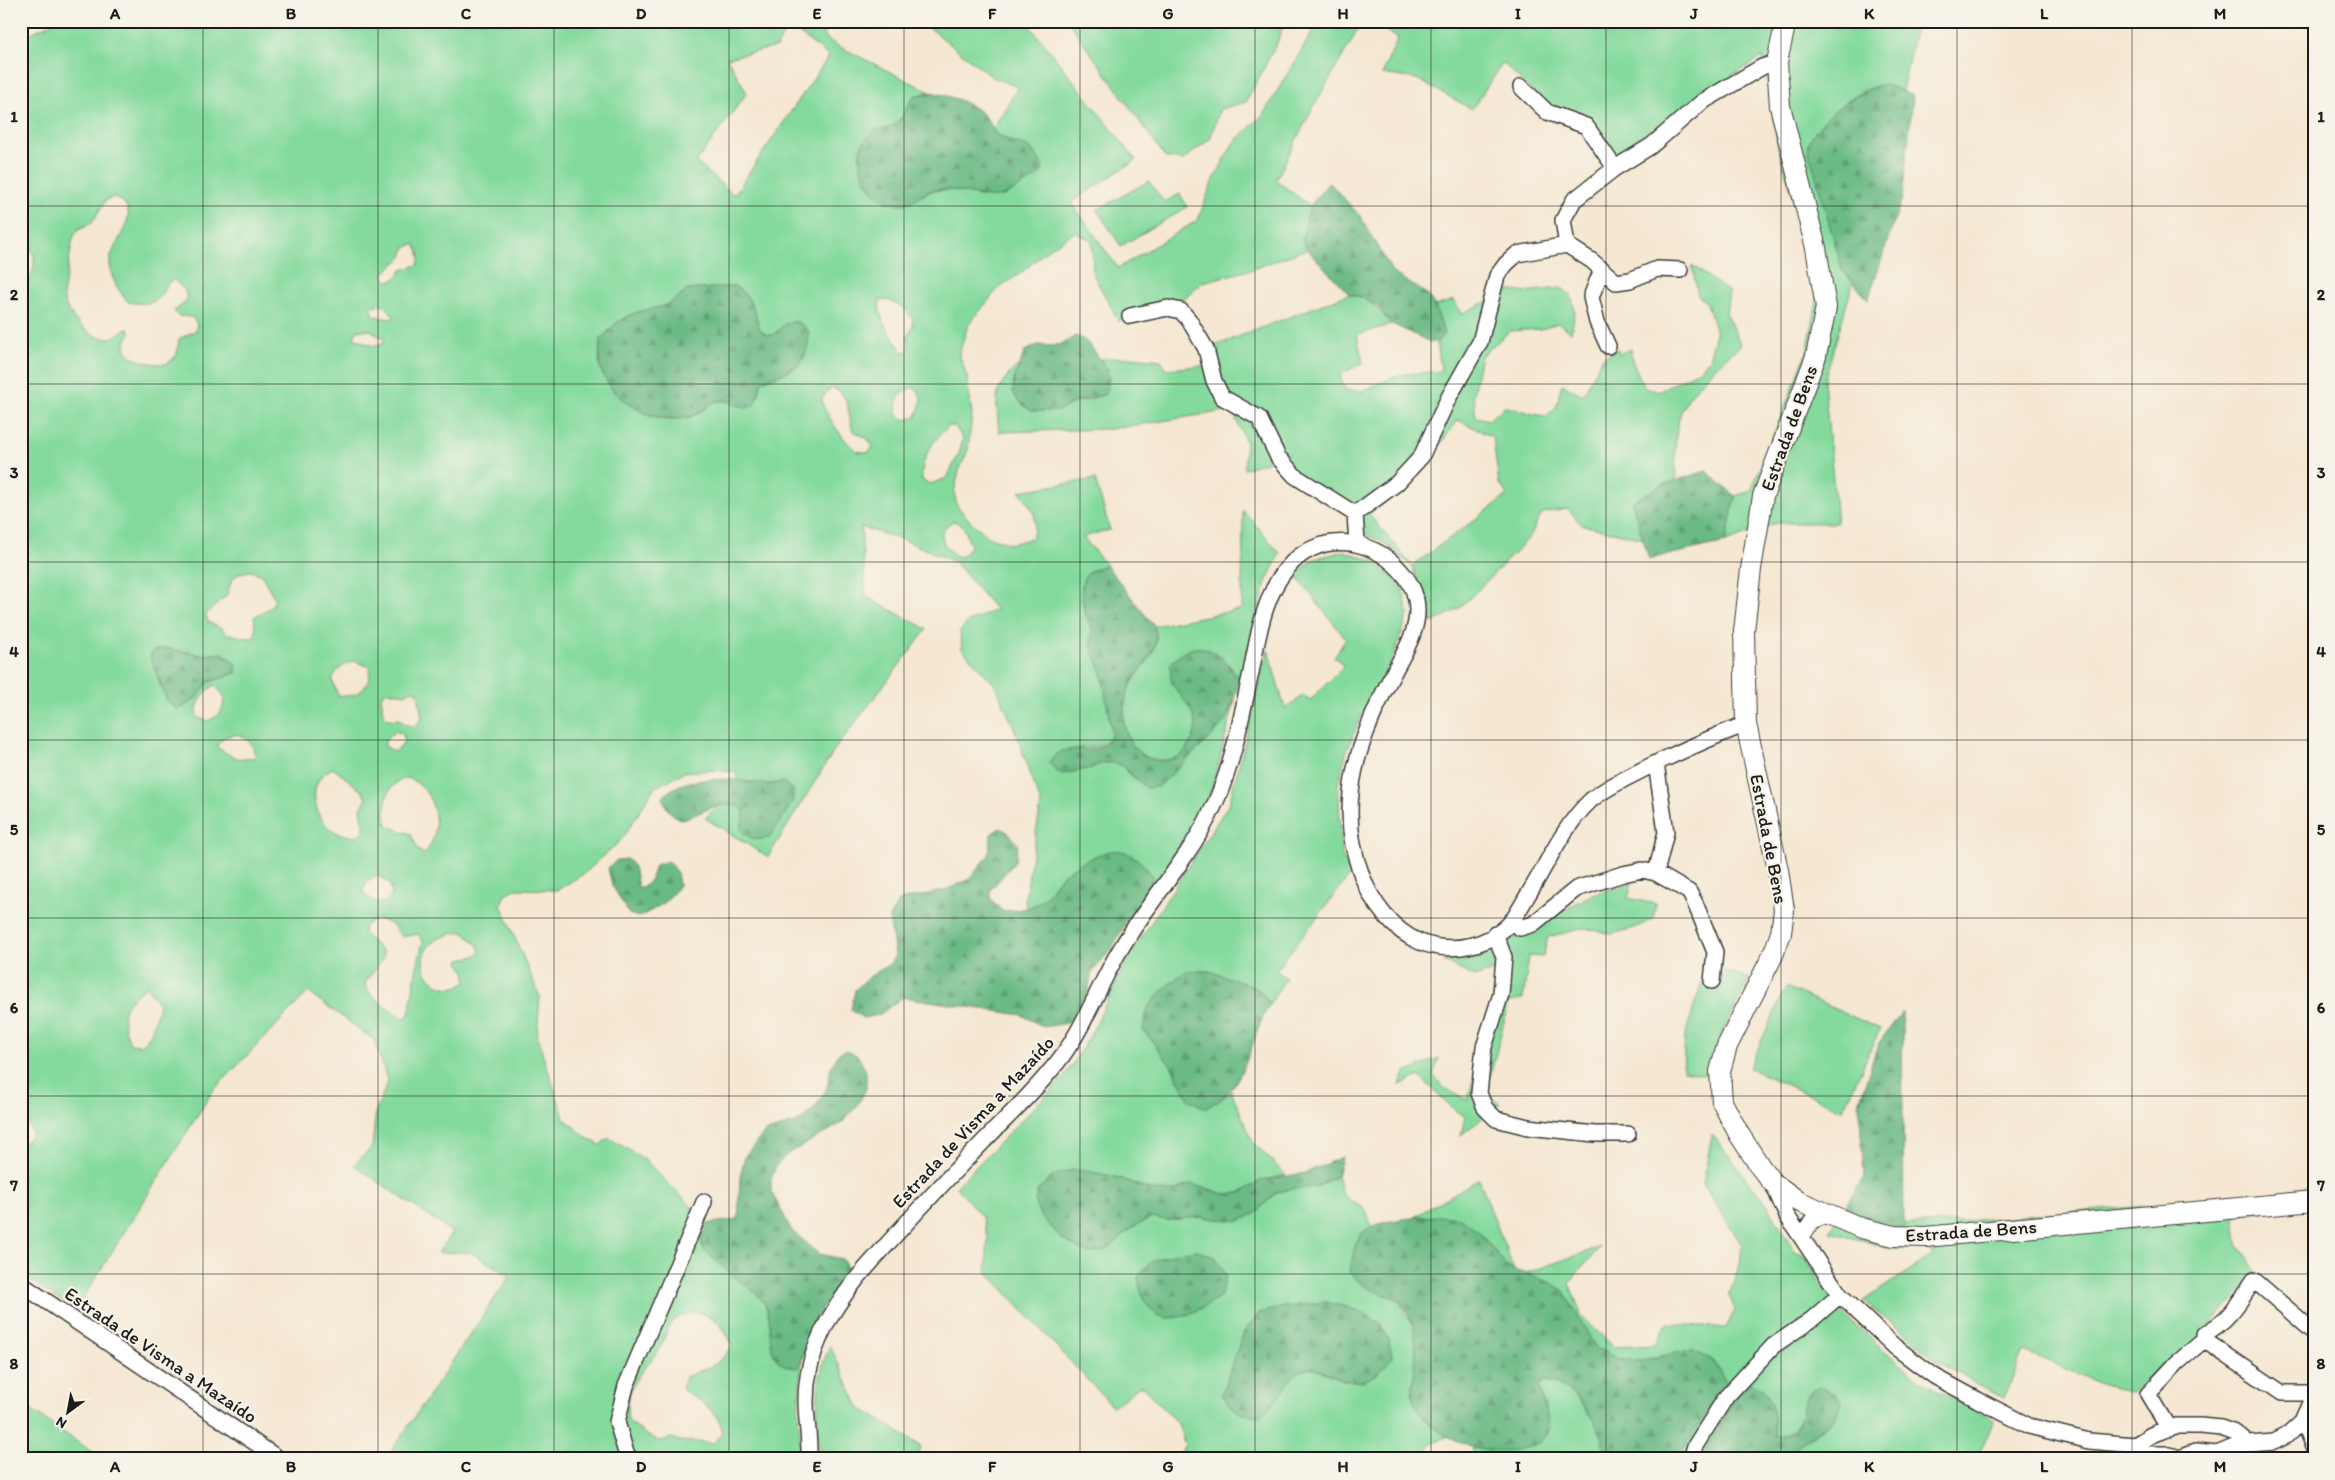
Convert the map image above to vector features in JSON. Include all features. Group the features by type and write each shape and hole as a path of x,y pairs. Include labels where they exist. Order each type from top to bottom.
{"street":[{"name":"Estrada de Bens","path":"1786,21 1777,62 1780,106 1816,248 1826,307 1816,356 1763,496 1751,569 1744,631 1746,724 1776,860 1784,910 1781,933 1773,955 1727,1046 1720,1071 1722,1102 1739,1134 1793,1209 1826,1215 1860,1228 1894,1236 1925,1236 2314,1201"},
{"path":"1567,245 1563,220 1574,200 1614,168 1651,146 1702,102 1762,67 1777,62"},
{"path":"1521,87 1547,112 1586,126 1614,168"},
{"path":"1355,514 1397,483 1421,457 1449,397 1480,342 1497,276 1517,254 1567,245 1602,269 1616,282 1630,280 1657,269 1680,270"},
{"path":"1602,269 1591,297 1597,322 1608,346"},
{"path":"1130,316 1168,308 1181,312 1189,320 1206,349 1214,380 1222,397 1258,418 1278,457 1295,476 1355,514"},
{"path":"1355,514 1356,543"},
{"name":"Estrada de Visma a Mazaído","path":"809,1459 806,1400 809,1367 814,1349 830,1315 844,1294 886,1246 1041,1081 1067,1050 1089,1014 1121,948 1179,867 1212,810 1232,751 1259,632 1275,583 1291,564 1313,548 1332,543 1356,543 1372,547 1390,560 1408,578 1416,599 1416,626 1362,738 1356,760 1350,801 1350,822 1353,846 1363,879 1378,906 1396,927 1410,938 1426,944 1445,948 1463,948 1481,942 1494,934 1511,921 1573,820 1588,802 1607,787 1703,741 1746,724"},
{"path":"1656,763 1666,832 1656,874"},
{"path":"1511,921 1520,928 1533,924 1576,889 1642,870 1656,874 1689,892 1695,903 1715,952 1712,981"},
{"path":"1494,934 1504,957 1502,994 1484,1047 1479,1093 1485,1108 1496,1119 1528,1127 1595,1134 1628,1134"},
{"path":"631,1459 626,1452 617,1422 626,1386 704,1202"},
{"path":"1793,1209 1802,1237 1840,1295 1895,1347 1934,1376 1978,1400 2029,1426 2089,1441 2135,1445 2151,1435 2170,1428 2201,1426 2221,1428 2235,1433 2248,1443"},
{"path":"1802,1237 1812,1221 1826,1215"},
{"path":"2170,1428 2148,1394 2204,1340 2204,1334 2214,1329 2231,1315 2254,1280 2314,1332"},
{"name":"Estrada de Visma a Mazaído","path":"21,1284 279,1459"},
{"path":"1691,1459 1695,1446 1726,1397 1773,1346 1811,1320 1840,1295"},
{"path":"2135,1445 2138,1454 2169,1454 2177,1459 2195,1452 2219,1456 2248,1443 2274,1442 2286,1436 2302,1421 2314,1394 2282,1393 2204,1340"},
{"path":"2302,1421 2314,1448"}],"green space":[{"path":"56,21 815,21 827,39 836,45 930,92 914,96 903,115 895,124 884,129 875,130 912,201 931,191 952,190 1013,142 992,130 1018,87 992,77 921,21 1026,21 1136,160 1071,202 1118,268 1198,220 1212,183 1234,142 1263,115 1319,21 1363,21 1311,111 1276,180 1310,206 1302,239 1307,249 1250,270 1202,282 1177,305 1128,312 1119,322 1093,274 1092,241 1075,232 1047,250 1022,272 997,290 968,325 959,354 967,377 972,415 968,450 959,471 954,492 957,506 971,522 989,537 1012,544 1032,538 1035,524 1034,513 1020,491 1095,479 1110,530 1083,537 1106,565 1097,568 1085,576 1082,584 1082,597 1085,613 1092,629 1091,646 1102,673 1112,734 1108,740 1100,745 1074,750 1050,762 1056,771 1063,774 1097,765 1115,763 1123,767 1136,779 1158,787 1212,735 1229,712 1236,697 1212,788 1193,831 1151,891 1058,880 1044,899 1026,910 1025,897 1041,804 1015,730 995,685 962,649 960,631 968,622 996,610 955,562 904,540 861,527 866,597 927,629 835,749 768,857 705,818 740,786 735,772 712,770 684,772 654,788 623,838 585,873 557,890 516,889 505,894 501,905 540,997 537,1037 564,1118 587,1138 600,1145 609,1138 644,1159 690,1205 706,1225 700,1234 737,1279 752,1289 765,1304 770,1320 798,1368 802,1361 798,1410 801,1459 386,1459 510,1276 470,1252 438,1253 452,1232 354,1165 372,1147 376,1110 388,1082 374,1040 308,992 212,1092 75,1311 21,1274 21,1148 33,1133 24,1117 21,1117 21,293 33,271 34,257 32,250 21,235 21,38","holes":["788,25 829,56 734,195 696,162 747,93 727,58 777,47","113,197 123,202 128,210 128,218 110,263 113,279 122,294 128,302 143,304 157,299 169,282 174,280 185,290 187,301 174,311 178,316 192,317 197,324 195,331 179,339 177,354 170,361 165,364 154,364 134,358 126,350 125,345 131,331 129,329 123,330 111,338 93,335 79,324 68,310 63,295 73,238 78,229 92,223 105,201","414,244 419,254 418,265 402,270 394,280 386,281 383,274 402,257 405,248","734,286 750,302 760,330 763,333 772,335 789,322 801,324 809,331 777,376 762,381 758,397 737,406 728,402 716,401 697,414 677,419 650,415 625,402 615,392 607,382 600,367 600,339 630,315 663,307 716,288","889,300 904,308 913,319 913,327 907,337 909,350 903,352 887,328 881,314 880,301","382,304 394,317 390,319 374,316 371,306","357,330 370,330 385,340 381,345 373,346 354,338","913,387 922,400 916,417 906,420 899,417 896,408 898,399 904,392","832,388 842,395 847,405 853,431 867,438 873,447 869,452 858,451 853,448 836,427 823,405 822,400","949,426 955,426 963,439 960,451 947,478 930,484 922,480 923,465 929,450","953,521 958,522 963,527 971,545 963,556 958,557 948,549 943,540 944,530","250,571 261,574 275,599 271,607 254,617 256,631 253,638 225,634 223,629 208,622 206,614 227,595 232,579 240,573","188,651 201,655 229,676 209,682 194,700 178,710 160,685 156,672","355,661 370,667 366,686 352,695 338,695 332,680 341,668","215,685 224,696 219,715 207,721 196,717 199,702","411,690 418,692 422,718 414,726 409,726 399,719 388,719 383,714 381,696 387,691 406,694","395,731 403,734 404,741 400,748 394,752 384,745 386,740","239,734 251,743 256,756 246,759 232,756 218,748 217,745 224,737","333,768 363,792 366,800 361,808 364,830 356,837 340,834 330,829 322,819 315,803 316,786 319,779","407,778 417,783 431,800 434,811 434,835 424,854 418,850 411,834 388,826 385,808 388,795 394,785","376,875 389,882 392,893 386,902 377,903 365,895 363,890 368,880","378,919 393,925 402,937 418,934 423,941 410,1011 408,1016 403,1018 375,999 365,983 383,959 383,952 364,934 364,927","463,932 478,945 480,952 476,956 460,959 459,962 465,971 467,981 455,987 442,986 432,980 425,970 423,959 428,947 441,938","147,986 159,1005 151,1034 141,1045 130,1044 123,1017 131,999","694,1312 713,1319 723,1328 732,1346 716,1363 685,1378 682,1389 703,1403 717,1416 722,1428 721,1435 713,1443 679,1441 672,1438 659,1441 645,1434 628,1421 627,1408 631,1388 661,1346 671,1324 676,1319"]},
{"path":"1068,21 1285,21 1277,43 1246,102 1220,109 1210,139 1183,160 1166,158"},
{"path":"1368,21 1917,21 1902,91 1884,84 1867,89 1842,104 1842,269 1853,283 1824,381 1837,523 1776,523 1726,542 1735,496 1751,491 1807,352 1817,301 1811,257 1778,147 1763,57 1725,81 1633,147 1614,158 1561,113 1536,96 1503,63 1472,109 1417,79 1382,74 1398,38"},
{"path":"1884,84 1913,96 1902,198 1868,300 1842,269 1807,146 1813,135 1829,116 1849,100"},
{"path":"930,92 954,98 977,109 988,120 996,134 1011,142 1023,145 1034,152 1043,169 1041,172 1037,177 1003,196 985,197 939,189 930,191 905,204 895,204 880,197 868,184 861,168 860,151 862,145 875,130 884,129 895,124 903,115 914,96"},
{"path":"1149,181 1164,202 1180,194 1187,207 1121,246 1097,210"},
{"path":"1329,182 1360,216 1393,273 1427,294 1435,306 1444,334 1437,342 1430,342 1392,324 1377,306 1363,297 1349,294 1307,249 1302,239 1310,206"},
{"path":"1692,265 1729,292 1726,314 1741,345 1706,377 1684,406 1678,423 1676,439 1676,481 1662,485 1632,502 1643,539 1582,525 1568,509 1542,513 1529,538 1460,608 1432,623 1412,566 1380,540 1349,529 1350,517 1272,460 1244,469 1246,442 1232,410 1111,429 999,432 997,401 1000,387 1004,380 1020,364 1014,387 1018,401 1057,411 1075,402 1091,400 1108,369 1100,359 1132,357 1161,360 1165,369 1215,365 1212,347 1349,294 1369,302 1392,324 1357,335 1363,363 1340,374 1345,390 1362,391 1398,375 1441,371 1437,342 1444,334 1435,306 1454,300 1461,314 1488,301 1502,290 1523,292 1561,288 1571,295 1575,312 1571,332 1558,323 1541,329 1510,331 1481,356 1473,394 1476,417 1489,420 1504,407 1546,416 1557,405 1562,384 1583,395 1603,357 1618,349 1619,354 1631,349 1632,361 1644,386 1658,392 1700,370 1709,359 1716,333 1707,303 1698,296","holes":["1458,420 1493,437 1499,484 1508,495 1412,566 1369,514 1417,476"]},
{"path":"734,286 748,299 763,333 772,335 788,322 801,324 809,331 806,354 802,361 783,374 762,381 754,405 747,408 722,400 713,403 693,416 675,419 662,418 636,409 615,392 601,370 599,359 600,340 614,326 630,315 672,302 686,290"},
{"path":"1076,336 1083,339 1090,346 1101,360 1108,374 1109,383 1104,395 1075,402 1057,411 1031,411 1018,401 1013,392 1014,379 1025,351 1038,345 1051,346 1061,344"},
{"path":"1706,471 1735,496 1726,542 1649,559 1632,502 1662,485"},
{"path":"1243,510 1280,553 1266,582 1240,679 1223,657 1171,681 1193,712 1196,724 1194,735 1187,749 1176,758 1162,760 1146,757 1132,748 1125,731 1124,705 1128,690 1154,650 1156,635 1154,626 1242,609"},
{"path":"1344,551 1374,561 1402,586 1408,614 1394,655 1361,716 1347,750 1338,783 1342,856 1351,874 1276,970 1286,978 1270,1004 1260,990 1209,971 1143,1029 1174,1070 1177,1080 1217,1103 1231,1091 1253,1142 1286,1175 1260,1181 1241,1193 1224,1194 1206,1188 1182,1187 1172,1192 1149,1190 1120,1178 1087,1171 1105,1251 1133,1227 1150,1217 1169,1220 1198,1217 1217,1219 1255,1214 1275,1194 1290,1189 1316,1187 1337,1176 1344,1196 1366,1210 1372,1228 1363,1233 1377,1292 1399,1300 1415,1329 1416,1361 1423,1417 1447,1437 1429,1444 1424,1459 1176,1459 1185,1445 1178,1424 1141,1385 1113,1407 986,1271 988,1237 982,1217 956,1187 1064,1077 1089,1038 1127,960 1229,804 1268,650 1285,709 1303,695 1310,700 1344,666 1334,657 1346,639 1295,575 1314,559","holes":["1326,1302 1357,1310 1380,1323 1390,1342 1346,1381 1313,1368 1299,1371 1288,1382 1221,1395 1259,1313 1284,1307"]},
{"path":"1106,565 1154,626 1156,636 1153,651 1134,678 1124,706 1125,727 1128,737 1140,753 1157,760 1173,759 1184,752 1194,734 1194,718 1171,679 1170,664 1181,654 1190,649 1208,649 1224,661 1240,679 1228,716 1216,732 1158,787 1146,788 1125,768 1116,763 1102,762 1092,768 1063,774 1056,771 1049,762 1062,751 1098,748 1105,744 1112,734 1102,673 1091,646 1092,629 1085,613 1082,597 1082,584 1085,576 1090,571"},
{"path":"164,648 201,655 223,653 236,664 236,673 209,682 194,700 178,710 167,701 150,656 153,651"},
{"path":"726,779 770,784 783,782 794,790 792,803 769,838 750,837 741,830 744,810 737,806 721,805 681,819 671,813 665,805 663,797 676,787 692,782"},
{"path":"1000,828 1009,833 1018,845 1015,862 991,889 990,898 1002,911 1033,906 1047,896 1064,874 1088,859 1105,852 1121,851 1130,854 1152,874 1151,891 1128,919 1110,951 1092,972 1087,995 1068,1023 1044,1027 1022,1015 903,997 879,1015 863,1018 851,1010 855,990 869,977 891,963 895,955 889,917 900,900 943,891 968,880 989,855 991,834"},
{"path":"627,859 634,867 638,887 644,887 651,879 655,865 668,861 677,873 679,885 670,897 639,917 629,914 612,885 608,868 617,860"},
{"path":"1632,883 1628,898 1656,904 1653,919 1635,928 1611,934 1585,928 1548,937 1543,957 1529,956 1523,999 1509,1002 1486,1093 1500,1104 1461,1135 1465,1116 1456,1111 1419,1076 1400,1085 1405,1073 1439,1058 1433,1075 1445,1089 1468,1100 1499,976 1493,971 1474,977 1443,961 1478,957 1593,894"},
{"path":"1707,966 1750,978 1718,1041 1706,1075 1683,1071 1685,1035"},
{"path":"1186,971 1209,971 1238,981 1260,990 1270,1004 1246,1062 1231,1089 1220,1100 1205,1108 1189,1100 1174,1070 1143,1029 1148,1007 1169,984"},
{"path":"1786,987 1880,1029 1843,1110 1749,1068"},
{"path":"1902,1012 1904,1229 1844,1208 1864,1177 1859,1103 1878,1044"},
{"path":"846,1050 858,1056 866,1071 866,1089 857,1106 842,1123 788,1154 776,1166 771,1179 771,1191 792,1231 820,1254 842,1259 849,1270 846,1277 813,1322 798,1368 786,1366 773,1353 770,1323 765,1304 755,1293 704,1250 700,1239 700,1232 708,1224 738,1219 740,1177 745,1156 764,1133 800,1121 814,1109 827,1088 831,1067 839,1053"},
{"path":"1712,1134 1767,1205 1795,1252 1805,1256 1823,1287 1848,1319 1920,1381 1994,1419 1977,1459 1790,1459 1793,1449 1833,1421 1804,1404 1799,1421 1793,1430 1776,1436 1772,1416 1741,1388 1701,1459 1677,1459 1720,1371 1711,1359 1690,1350 1643,1360 1618,1359 1596,1348 1582,1326 1523,1274 1600,1247 1569,1283 1582,1317 1614,1347 1656,1345 1667,1323 1726,1328 1735,1310 1729,1295 1740,1265 1742,1245 1703,1184"},
{"path":"1342,1157 1337,1176 1316,1187 1290,1189 1275,1193 1255,1214 1238,1221 1198,1217 1169,1220 1150,1218 1133,1227 1105,1251 1087,1253 1063,1240 1040,1215 1035,1201 1038,1190 1053,1176 1071,1170 1087,1171 1120,1178 1149,1190 1172,1192 1191,1184 1224,1194 1241,1193 1260,1181 1305,1173"},
{"path":"1479,1179 1514,1270 1468,1224 1452,1218 1414,1217"},
{"path":"2314,1193 2235,1217 2238,1244 2257,1273 2189,1348 2131,1393 2115,1390 2024,1351 2003,1399 1935,1360 1904,1332 1863,1301 1933,1255 1927,1248 1895,1249 1830,1232 1844,1208 1900,1226"},
{"path":"1439,1216 1460,1218 1478,1231 1510,1269 1547,1280 1564,1291 1596,1348 1618,1359 1643,1360 1690,1350 1711,1359 1726,1382 1677,1459 1602,1459 1603,1438 1577,1397 1557,1383 1545,1381 1539,1385 1550,1428 1538,1443 1522,1449 1504,1451 1485,1449 1466,1444 1432,1426 1420,1412 1413,1397 1412,1388 1416,1345 1413,1326 1406,1309 1399,1300 1362,1284 1350,1271 1357,1241 1362,1233 1369,1228 1399,1220"},
{"path":"1196,1250 1215,1257 1226,1275 1221,1296 1194,1312 1181,1317 1169,1318 1159,1316 1150,1308 1143,1296 1138,1277 1156,1260 1171,1254"},
{"path":"1326,1302 1351,1308 1371,1317 1385,1332 1392,1357 1378,1372 1365,1380 1341,1379 1320,1370 1309,1369 1299,1372 1261,1416 1247,1415 1234,1409 1221,1395 1244,1332 1259,1313 1284,1307"},
{"path":"830,1346 859,1407 921,1446 918,1459 820,1459 817,1416 819,1387 821,1373"},
{"path":"1545,1381 1557,1383 1575,1396 1592,1418 1604,1438 1602,1459 1472,1459 1474,1457 1471,1447 1488,1450 1550,1428 1539,1385"},
{"path":"1751,1383 1765,1391 1769,1397 1776,1436 1787,1434 1794,1430 1801,1418 1806,1398 1813,1390 1820,1387 1836,1394 1842,1404 1833,1420 1793,1449 1790,1459 1701,1459 1741,1388"},
{"path":"21,1403 102,1459 21,1459"}]}
